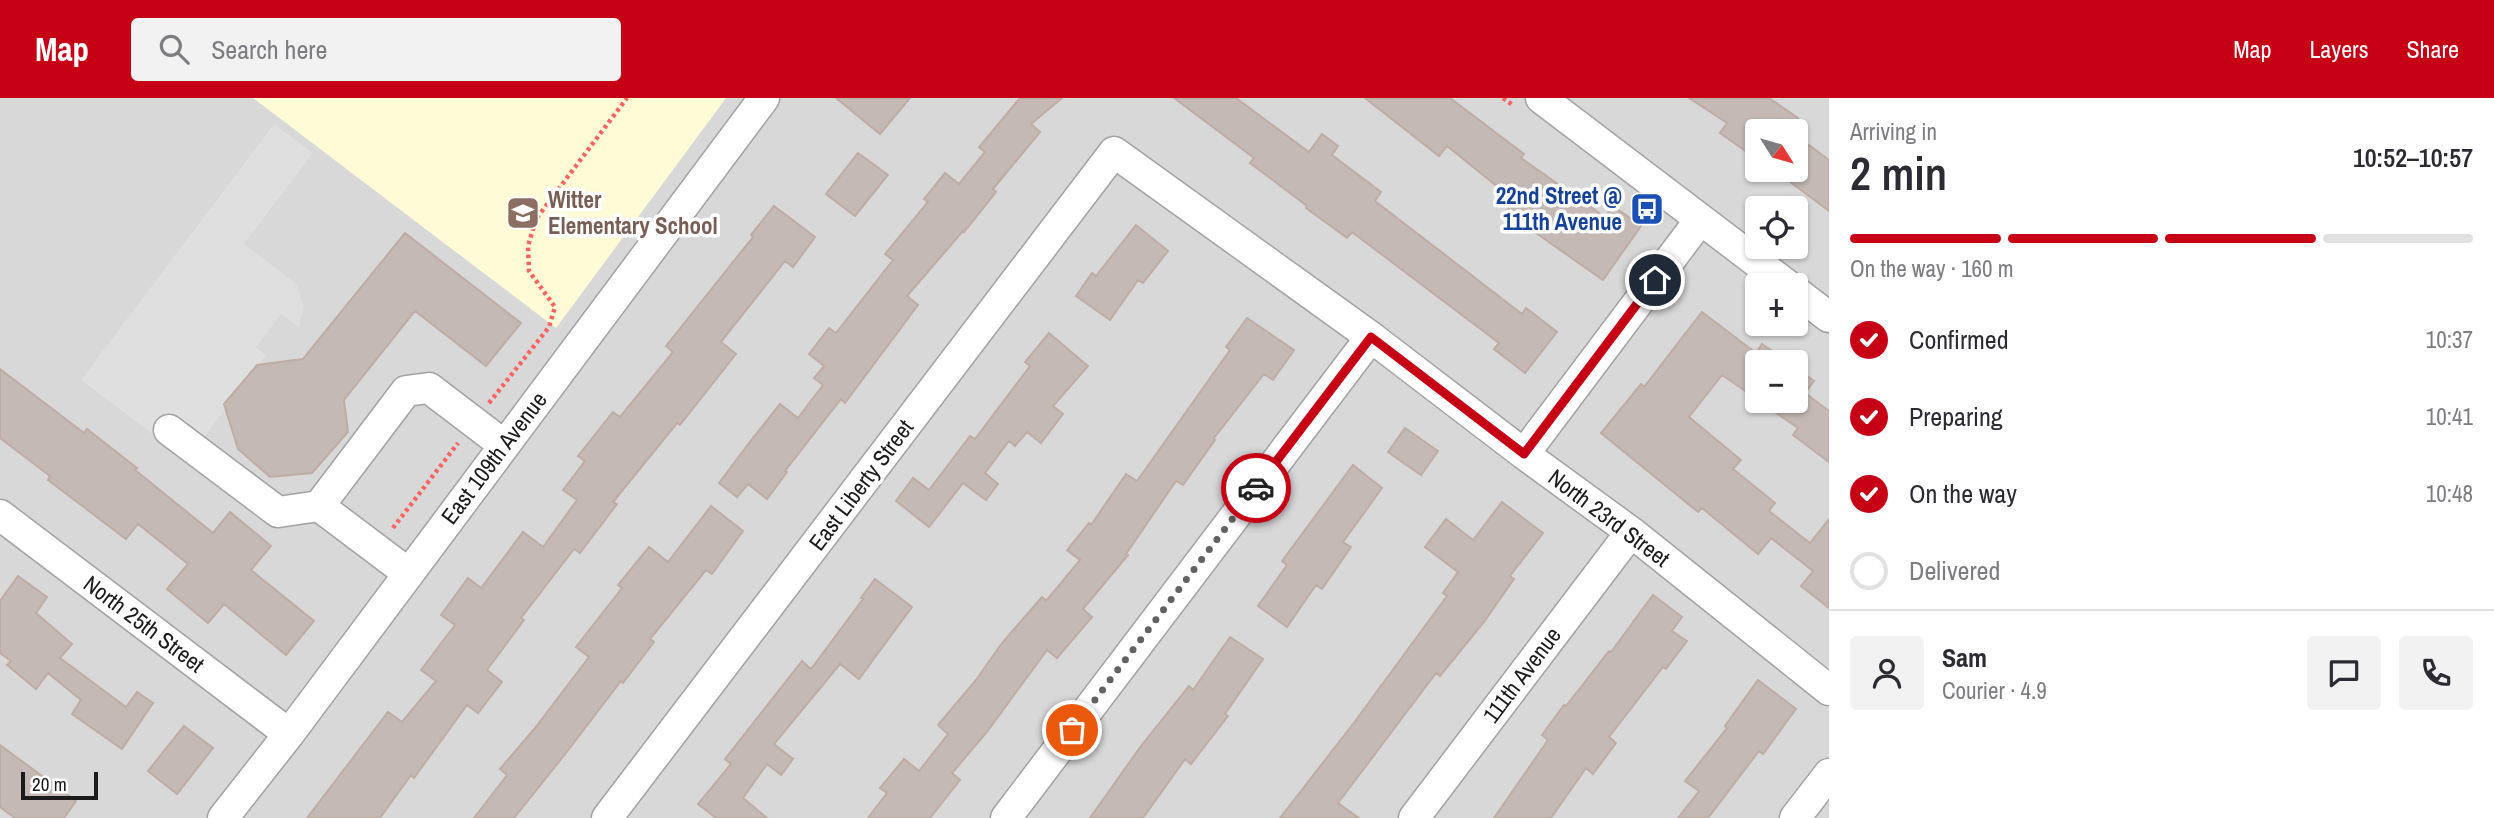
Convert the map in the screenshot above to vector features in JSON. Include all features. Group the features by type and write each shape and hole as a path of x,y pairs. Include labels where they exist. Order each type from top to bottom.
{"street":[{"name":"East 109th Avenue","path":"223,818 289,734 764,98"},
{"path":"1541,98 1771,273"},
{"name":"North 23rd Street","path":"1114,152 1371,337 1631,532 1829,690"},
{"name":"East Liberty Street","path":"607,818 1114,152"},
{"path":"1524,454 1700,220"},
{"path":"1808,301 1829,317"},
{"path":"1006,818 1371,337"},
{"path":"169,430 278,512 319,506 406,391 429,388 504,445"},
{"path":"319,506 408,573"},
{"name":"North 25th Street","path":"0,515 289,734"},
{"name":"111th Avenue","path":"1414,818 1631,532"},
{"path":"1795,818 1829,774"}],"path":[{"path":"381,552 396,523 548,327 555,307 529,271 528,246 536,219 627,98"}],"shaded area":[{"path":"0,98 1829,98 1829,818 0,818"},
{"name":"Witter Elementary School","path":"253,98 726,98 556,328"},
{"path":"274,124 313,153 244,244 296,284 304,306 299,327 281,314 256,347 266,355 187,460 81,380"}],"building":[{"path":"836,98 910,98 880,134"},
{"path":"1020,98 1062,98 1031,124 1040,132 993,189 996,192 964,232 907,296 918,305 845,403 841,399 785,471 787,472 767,499 748,484 737,497 719,483 749,443 780,404 798,418 823,385 814,378 824,366 809,354 829,328 836,333 893,260 885,254 928,202 924,199 945,173 959,184 985,152 979,147"},
{"path":"1174,98 1236,98 1309,152 1322,134 1338,146 1332,155 1381,192 1375,201 1522,314 1526,308 1557,332 1525,373 1494,349 1499,343 1352,232 1347,238 1306,208 1307,206 1250,163 1254,158"},
{"path":"1365,98 1450,98 1524,154 1521,158 1605,217 1613,206 1641,226 1603,280 1506,212 1514,200 1447,146 1439,156"},
{"path":"1689,98 1769,98 1798,118 1745,119 1745,151 1720,133 1727,123"},
{"path":"1808,146 1829,160 1829,211 1790,182 1808,182"},
{"path":"858,153 888,175 855,216 826,194"},
{"path":"774,206 815,237 793,267 785,261 721,342 736,354 680,425 677,423 613,502 617,504 580,553 574,549 521,618 524,620 487,670 502,682 478,713 467,705 414,778 411,775 380,818 307,818 388,712 402,722 436,681 421,670 455,625 441,615 468,578 481,588 523,532 543,547 577,500 563,490 585,461 578,456 613,412 620,417 673,352 666,346 753,237 751,235"},
{"path":"1136,225 1168,251 1143,283 1138,280 1110,320 1076,296 1092,273 1096,276"},
{"path":"405,233 521,323 486,366 415,311 344,400 348,432 312,473 270,477 238,449 224,404 257,365 303,359"},
{"path":"1702,312 1752,350 1745,350 1745,391 1722,375 1689,417 1741,460 1733,469 1775,503 1769,511 1810,543 1829,519 1829,608 1801,586 1813,571 1771,538 1758,554 1702,508 1698,512 1601,433 1641,384 1644,387"},
{"path":"1247,318 1294,350 1273,380 1264,374 1214,438 1183,485 1176,481 1126,554 1128,555 1083,609 1092,617 1057,658 1047,650 987,732 952,773 960,780 930,818 868,818 887,793 880,788 904,759 919,771 948,734 938,725 976,680 1002,643 1042,597 1046,601 1080,560 1067,550 1089,523 1091,525 1126,474 1137,481 1230,350 1226,347"},
{"path":"1049,333 1088,366 1053,406 1063,414 1041,443 1027,432 1015,446 1009,441 985,473 998,484 986,500 963,483 929,527 896,501 913,478 929,490 970,436 975,439 1030,366 1025,362"},
{"path":"1762,344 1771,350 1758,350"},
{"path":"0,369 84,433 87,429 213,533 230,512 271,546 251,570 314,621 286,655 224,604 208,623 167,589 188,564 138,524 126,539 48,480 50,476 0,438"},
{"path":"1808,377 1814,381 1808,389"},
{"path":"1808,395 1829,411 1829,462 1793,435 1798,428 1776,413 1808,413"},
{"path":"1405,428 1438,451 1421,475 1388,452"},
{"path":"1353,465 1382,488 1343,542 1351,547 1322,589 1316,585 1287,627 1258,606 1287,565 1282,561"},
{"path":"1502,502 1543,533 1510,576 1514,579 1484,622 1440,676 1436,673 1338,803 1359,818 1280,818 1447,596 1443,593 1458,572 1425,547 1446,519 1473,540"},
{"path":"711,506 743,531 712,574 706,570 650,639 654,642 623,683 621,681 514,818 474,818 507,775 500,769 589,657 576,647 622,588 618,585 649,547 668,562"},
{"path":"18,576 47,597 36,613 72,644 60,658 126,707 137,692 153,703 122,749 72,714 81,700 48,673 36,689 7,665 11,661 0,653 0,601"},
{"path":"875,579 912,607 859,679 840,664 774,744 793,759 781,775 767,764 743,798 767,818 716,818 698,804 731,764 725,759 802,661 811,669"},
{"path":"1653,595 1682,617 1672,631 1687,641 1666,669 1663,667 1609,737 1616,743 1593,774 1586,768 1551,818 1494,818 1548,740 1542,735 1564,705 1566,706 1609,651 1611,652"},
{"path":"1230,637 1263,659 1225,714 1228,716 1191,764 1185,759 1143,818 1090,818 1141,746 1189,686 1193,690"},
{"path":"1758,680 1796,709 1763,754 1759,751 1708,818 1678,818 1699,791 1685,781 1727,728 1725,726"},
{"path":"184,726 213,748 177,794 148,771"},
{"path":"0,745 76,801 64,818 15,818 0,807"}],"way so far":[{"path":"1072,730 1256,488"}],"place":[{"name":"22nd Street @ 111th Avenue","path":"1647,209"},
{"name":"Witter Elementary School","path":"523,213"}],"route":[{"path":"1256,488 1371,337 1524,454 1655,280"}]}
